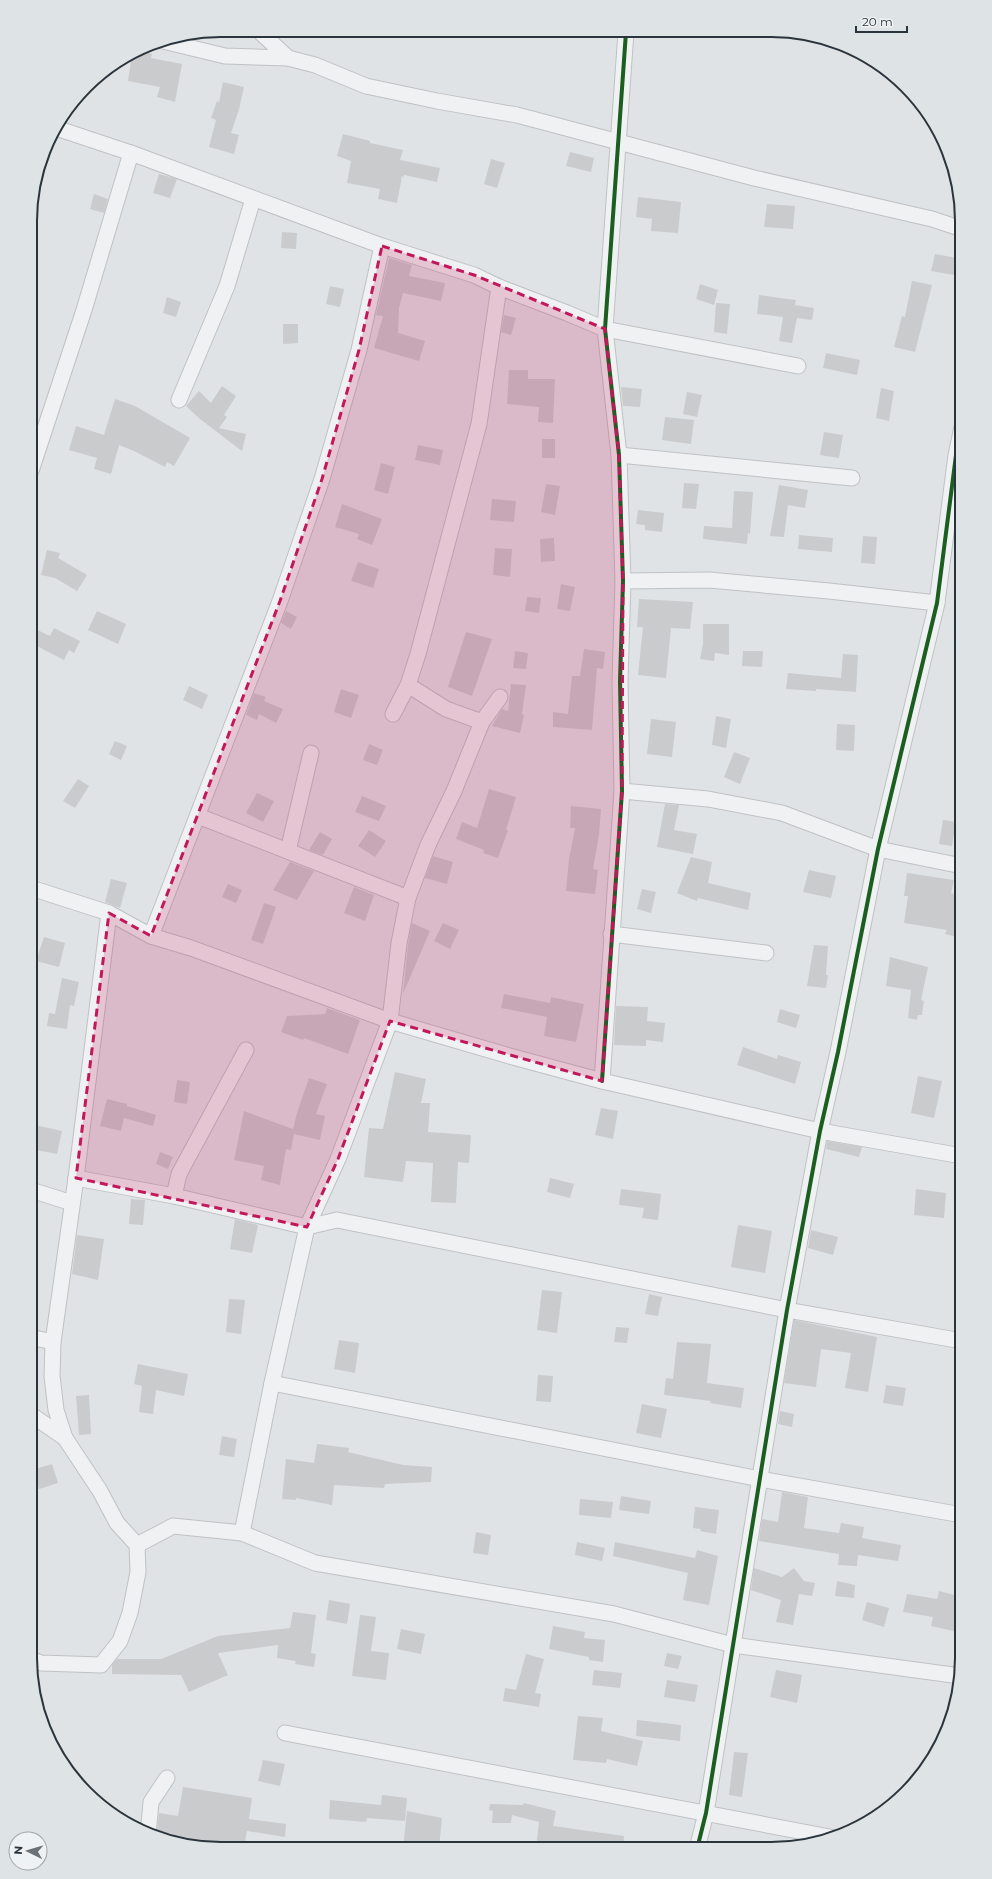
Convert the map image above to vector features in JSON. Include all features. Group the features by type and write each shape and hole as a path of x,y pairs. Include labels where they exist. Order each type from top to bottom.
{"street":[{"path":"266,37 288,58"},
{"path":"602,1082 622,791 620,681 623,581 618,455 605,329 626,37"},
{"path":"171,44 225,56 288,58 315,65 366,86 437,102 517,115 754,178 932,219 955,227"},
{"path":"62,130 131,153 382,246 474,275 499,287 605,329 798,366"},
{"path":"37,453 84,310 131,153"},
{"path":"179,400 226,286 253,199"},
{"path":"151,936 177,864 198,816 280,601 322,479 359,350 382,246"},
{"path":"393,714 408,685 418,654 479,424 499,287"},
{"path":"618,455 852,478"},
{"path":"699,1842 706,1813 787,1310 820,1131 838,1052 878,849 938,603 955,462"},
{"path":"623,581 709,580 938,603"},
{"path":"408,685 446,709 482,722"},
{"path":"242,1533 272,1383 307,1226 338,1159 390,1021 399,943 408,898 428,845 454,790 482,722 500,697"},
{"path":"288,851 312,753"},
{"path":"622,791 708,799 782,813 878,849 955,865"},
{"path":"198,816 408,898"},
{"path":"37,890 109,913 151,936 190,948 390,1021 602,1082 820,1131 955,1155"},
{"path":"37,1662 41,1663 101,1665 120,1641 130,1613 138,1572 137,1545 117,1523 100,1491 65,1438 56,1410 52,1376 53,1342 76,1178 109,913"},
{"path":"611,934 766,953"},
{"path":"174,1196 179,1174 246,1050"},
{"path":"76,1178 174,1196 307,1226 337,1220 787,1310 955,1340"},
{"path":"37,1192 72,1203"},
{"path":"37,1339 53,1342"},
{"path":"272,1383 760,1479 955,1514"},
{"path":"37,1419 65,1438"},
{"path":"137,1545 173,1526 242,1533 315,1563 614,1614 733,1645 954,1675"},
{"path":"285,1733 821,1835"},
{"path":"149,1827 151,1802 167,1778"}],"highlighted area":[{"path":"382,246 474,275 605,329 619,455 623,581 622,791 602,1081 390,1021 338,1159 307,1227 76,1178 109,913 151,936 280,601 322,479 359,350"}],"building":[{"path":"147,52 152,54 151,58 182,64 175,102 157,97 160,87 128,81 131,61"},
{"path":"223,82 244,87 231,133 239,135 234,154 209,147 216,120 211,118 217,101 219,102"},
{"path":"343,134 370,141 370,143 403,150 400,160 440,168 437,182 404,175 404,177 402,176 397,203 378,199 380,189 347,183 351,161 337,156"},
{"path":"570,152 594,158 591,172 566,166"},
{"path":"491,159 505,163 497,188 484,184"},
{"path":"159,174 177,179 170,198 153,193"},
{"path":"94,194 108,199 104,213 90,209"},
{"path":"638,197 681,202 678,233 651,231 652,219 636,217"},
{"path":"767,204 795,206 793,229 764,227"},
{"path":"282,232 297,233 296,249 281,248"},
{"path":"935,254 955,258 954,275 931,271"},
{"path":"389,258 412,265 409,276 445,283 441,301 403,293 399,308 398,333 425,341 419,361 374,348 383,316 376,315"},
{"path":"912,281 932,285 915,352 894,347 902,316 905,317"},
{"path":"700,284 718,290 714,305 696,299"},
{"path":"330,286 344,289 340,307 326,304"},
{"path":"759,295 796,300 795,305 814,308 812,320 797,318 792,343 779,341 783,317 757,314"},
{"path":"167,297 181,302 176,317 163,313"},
{"path":"716,303 730,304 727,334 714,332"},
{"path":"504,315 516,318 511,335 501,332"},
{"path":"283,324 298,324 298,343 283,344"},
{"path":"826,353 860,360 857,375 823,368"},
{"path":"509,370 528,370 528,379 555,379 553,423 538,422 539,407 507,404"},
{"path":"222,386 236,396 224,415 227,417 219,428 246,434 242,451 200,419 186,406 199,391 211,403"},
{"path":"621,387 642,389 640,407 623,406"},
{"path":"881,388 894,391 889,421 876,418"},
{"path":"687,392 702,395 697,417 683,414"},
{"path":"115,399 135,406 190,438 174,466 167,462 165,467 119,445 111,474 94,469 97,458 69,450 76,426 104,435"},
{"path":"665,417 694,420 691,444 662,440"},
{"path":"824,432 843,435 839,458 820,455"},
{"path":"542,439 555,439 555,458 542,458"},
{"path":"418,445 443,450 440,465 415,460"},
{"path":"381,463 395,467 388,494 374,490"},
{"path":"684,483 699,484 696,509 682,508"},
{"path":"546,484 560,486 555,515 541,512"},
{"path":"779,485 808,490 805,508 788,505 784,537 770,536"},
{"path":"734,491 753,492 750,534 748,533 747,544 703,539 704,526 732,528"},
{"path":"492,499 516,501 514,522 490,520"},
{"path":"342,504 382,519 372,545 357,539 359,534 335,527"},
{"path":"638,510 664,513 662,532 645,530 645,525 636,524"},
{"path":"799,535 833,538 832,552 798,549"},
{"path":"863,536 877,537 875,564 861,563"},
{"path":"554,538 555,561 541,562 540,539"},
{"path":"495,548 512,549 510,577 493,575"},
{"path":"47,550 60,553 58,558 87,575 77,591 55,578 41,575"},
{"path":"358,562 379,569 373,588 351,581"},
{"path":"561,584 575,587 570,611 557,609"},
{"path":"527,597 541,598 539,613 525,611"},
{"path":"639,599 693,602 690,629 671,628 666,678 638,675 643,627 637,627"},
{"path":"97,611 126,624 118,644 88,630"},
{"path":"286,611 297,617 291,629 281,623"},
{"path":"703,624 729,624 729,655 715,653 714,661 700,659 703,644"},
{"path":"54,628 80,641 74,653 69,650 64,660 37,646 37,630 50,636"},
{"path":"466,632 492,639 472,696 448,687"},
{"path":"584,649 605,652 603,669 597,668 592,730 553,727 553,712 568,714 572,676 580,676"},
{"path":"515,651 528,653 526,669 513,668"},
{"path":"743,651 763,651 762,667 742,666"},
{"path":"843,654 858,655 856,692 816,689 816,691 786,689 788,673 841,678"},
{"path":"511,684 526,685 522,714 524,715 520,733 492,726 502,709 508,711"},
{"path":"189,686 208,695 202,709 183,700"},
{"path":"341,689 359,695 351,718 334,712"},
{"path":"254,693 266,697 264,701 283,709 276,723 259,714 257,720 246,715"},
{"path":"716,716 731,719 726,748 712,745"},
{"path":"651,719 676,722 672,757 647,754"},
{"path":"837,724 855,725 854,751 836,750"},
{"path":"115,741 127,746 121,760 109,754"},
{"path":"369,744 383,750 377,765 363,760"},
{"path":"734,752 750,758 740,784 724,777"},
{"path":"78,779 89,786 75,808 63,801"},
{"path":"489,789 516,797 506,830 508,830 498,858 483,853 484,850 456,839 462,822 477,828"},
{"path":"257,793 274,801 263,822 246,813"},
{"path":"362,796 386,806 379,821 355,812"},
{"path":"665,804 679,805 674,830 697,834 693,854 657,847"},
{"path":"571,806 601,809 599,835 593,869 598,870 595,894 566,891 569,859 575,828 570,828"},
{"path":"943,820 955,822 952,846 939,844"},
{"path":"369,830 386,841 375,857 358,846"},
{"path":"320,832 332,839 323,855 309,850"},
{"path":"433,856 453,862 447,884 425,878"},
{"path":"691,857 712,862 708,883 751,893 748,910 698,898 697,901 677,893"},
{"path":"290,862 314,871 297,900 273,890"},
{"path":"809,870 836,876 831,898 803,892"},
{"path":"907,873 954,880 951,893 955,894 955,936 945,934 947,930 904,923 908,896 904,896"},
{"path":"111,879 127,883 120,908 105,902"},
{"path":"228,884 242,890 236,903 222,897"},
{"path":"354,887 374,895 365,921 344,913"},
{"path":"642,889 656,892 651,913 637,909"},
{"path":"264,903 276,907 263,944 251,940"},
{"path":"412,923 430,931 403,994 408,944"},
{"path":"443,923 459,930 450,949 434,941"},
{"path":"44,937 65,943 59,967 37,961"},
{"path":"814,945 828,946 826,975 828,975 826,988 807,986"},
{"path":"890,957 928,967 921,1000 924,1001 922,1015 918,1015 917,1020 908,1018 911,990 886,986"},
{"path":"62,978 79,982 74,1006 70,1005 67,1029 47,1026 49,1013 55,1014"},
{"path":"504,994 550,1003 551,997 584,1004 576,1042 544,1036 547,1017 501,1008"},
{"path":"616,1006 648,1007 647,1021 665,1023 663,1042 646,1040 646,1046 614,1045"},
{"path":"327,1008 360,1020 348,1054 304,1038 303,1040 281,1032 287,1016 325,1014"},
{"path":"780,1009 800,1015 796,1028 777,1022"},
{"path":"743,1047 777,1059 778,1055 801,1062 795,1084 737,1065"},
{"path":"395,1072 426,1079 421,1103 430,1103 428,1132 471,1135 469,1163 458,1162 456,1203 431,1202 433,1163 406,1161 403,1182 364,1177 369,1128 383,1129"},
{"path":"918,1076 942,1081 934,1118 911,1113"},
{"path":"309,1078 327,1084 316,1114 325,1116 320,1140 294,1134 291,1150 286,1149 280,1185 261,1180 264,1166 234,1160 244,1111 293,1129"},
{"path":"177,1080 190,1082 187,1104 174,1102"},
{"path":"107,1099 127,1104 127,1106 156,1115 153,1126 124,1118 121,1131 100,1126"},
{"path":"601,1108 618,1111 613,1139 595,1135"},
{"path":"37,1125 62,1131 57,1154 37,1150"},
{"path":"827,1141 862,1147 859,1157 826,1149"},
{"path":"160,1152 173,1157 168,1169 156,1164"},
{"path":"550,1178 574,1184 570,1198 547,1192"},
{"path":"621,1189 661,1194 658,1220 642,1218 644,1208 619,1205"},
{"path":"916,1189 946,1193 944,1218 914,1215"},
{"path":"131,1199 145,1200 143,1225 129,1224"},
{"path":"235,1219 258,1225 252,1253 230,1249"},
{"path":"738,1225 772,1231 765,1273 731,1267"},
{"path":"811,1230 838,1237 833,1255 808,1248"},
{"path":"77,1235 104,1239 98,1280 72,1274"},
{"path":"542,1290 562,1292 557,1333 537,1330"},
{"path":"649,1294 662,1297 658,1316 645,1314"},
{"path":"229,1299 245,1300 241,1334 226,1332"},
{"path":"794,1320 877,1337 868,1392 845,1388 851,1353 821,1349 816,1387 784,1383"},
{"path":"616,1327 629,1328 627,1343 614,1342"},
{"path":"339,1340 359,1343 355,1373 334,1369"},
{"path":"677,1342 711,1344 707,1383 744,1388 741,1408 710,1403 711,1401 664,1395 666,1378 673,1379"},
{"path":"138,1364 188,1374 184,1396 156,1390 153,1414 139,1412 142,1386 134,1384"},
{"path":"538,1375 553,1376 551,1402 536,1401"},
{"path":"886,1385 906,1388 903,1406 883,1403"},
{"path":"89,1395 91,1434 79,1435 76,1396"},
{"path":"642,1404 667,1409 661,1438 636,1433"},
{"path":"780,1411 794,1414 792,1427 778,1424"},
{"path":"222,1436 237,1439 234,1457 219,1455"},
{"path":"317,1444 349,1448 348,1452 403,1465 432,1467 431,1482 385,1484 384,1488 334,1485 332,1505 296,1498 296,1500 282,1499 286,1459 314,1463"},
{"path":"52,1464 58,1483 39,1489 37,1484 37,1468"},
{"path":"782,1492 808,1497 804,1528 839,1533 841,1523 864,1527 862,1538 901,1545 898,1561 858,1555 857,1566 838,1565 839,1554 759,1541 762,1519 778,1522"},
{"path":"621,1496 651,1501 649,1514 619,1510"},
{"path":"580,1499 613,1502 611,1518 579,1515"},
{"path":"695,1507 719,1510 716,1534 693,1528"},
{"path":"476,1532 491,1535 488,1555 473,1553"},
{"path":"577,1542 605,1548 602,1561 575,1555"},
{"path":"615,1542 695,1558 697,1550 718,1556 709,1605 683,1600 688,1573 613,1556"},
{"path":"754,1568 782,1577 794,1568 804,1581 815,1583 812,1596 799,1594 793,1625 776,1622 781,1600 751,1590"},
{"path":"837,1581 855,1585 854,1598 835,1596"},
{"path":"939,1591 955,1595 955,1631 931,1626 933,1617 903,1612 907,1594 937,1599"},
{"path":"329,1600 350,1604 347,1624 326,1620"},
{"path":"867,1602 889,1608 884,1627 862,1620"},
{"path":"293,1612 316,1615 311,1653 316,1654 314,1667 295,1664 296,1661 277,1658 278,1645 218,1653 228,1675 189,1692 181,1675 112,1674 112,1665 117,1659 161,1659 218,1636 290,1628"},
{"path":"360,1615 376,1617 371,1651 389,1653 386,1680 352,1676"},
{"path":"553,1626 585,1632 584,1638 605,1640 603,1662 589,1660 589,1657 549,1649"},
{"path":"401,1629 425,1634 421,1654 397,1649"},
{"path":"667,1653 682,1656 678,1669 664,1666"},
{"path":"526,1654 544,1659 535,1693 541,1694 539,1707 503,1701 505,1688 516,1690"},
{"path":"594,1670 622,1673 620,1688 592,1685"},
{"path":"776,1670 802,1675 797,1703 770,1697"},
{"path":"667,1680 698,1685 695,1702 664,1697"},
{"path":"578,1716 603,1718 601,1731 643,1741 637,1766 607,1759 606,1763 573,1760"},
{"path":"637,1720 681,1725 680,1741 636,1736"},
{"path":"734,1752 748,1753 742,1797 729,1795"},
{"path":"263,1760 285,1764 280,1786 258,1781"},
{"path":"183,1787 252,1798 249,1819 286,1824 285,1837 247,1831 245,1842 209,1842 173,1836 173,1834 157,1830 159,1813 178,1816"},
{"path":"382,1795 407,1798 405,1821 367,1818 366,1822 329,1819 330,1800 381,1805"},
{"path":"524,1803 556,1811 553,1826 624,1836 624,1842 537,1842 539,1822 512,1815 511,1823 492,1823 493,1811 489,1810 490,1804 523,1805"},
{"path":"407,1811 442,1818 440,1842 404,1842"}],"cycle path":[{"path":"602,1081 622,791 620,681 623,581 619,455 605,329 626,37"},
{"path":"699,1842 706,1813 787,1310 820,1131 838,1052 878,849 937,603 955,463"}]}
